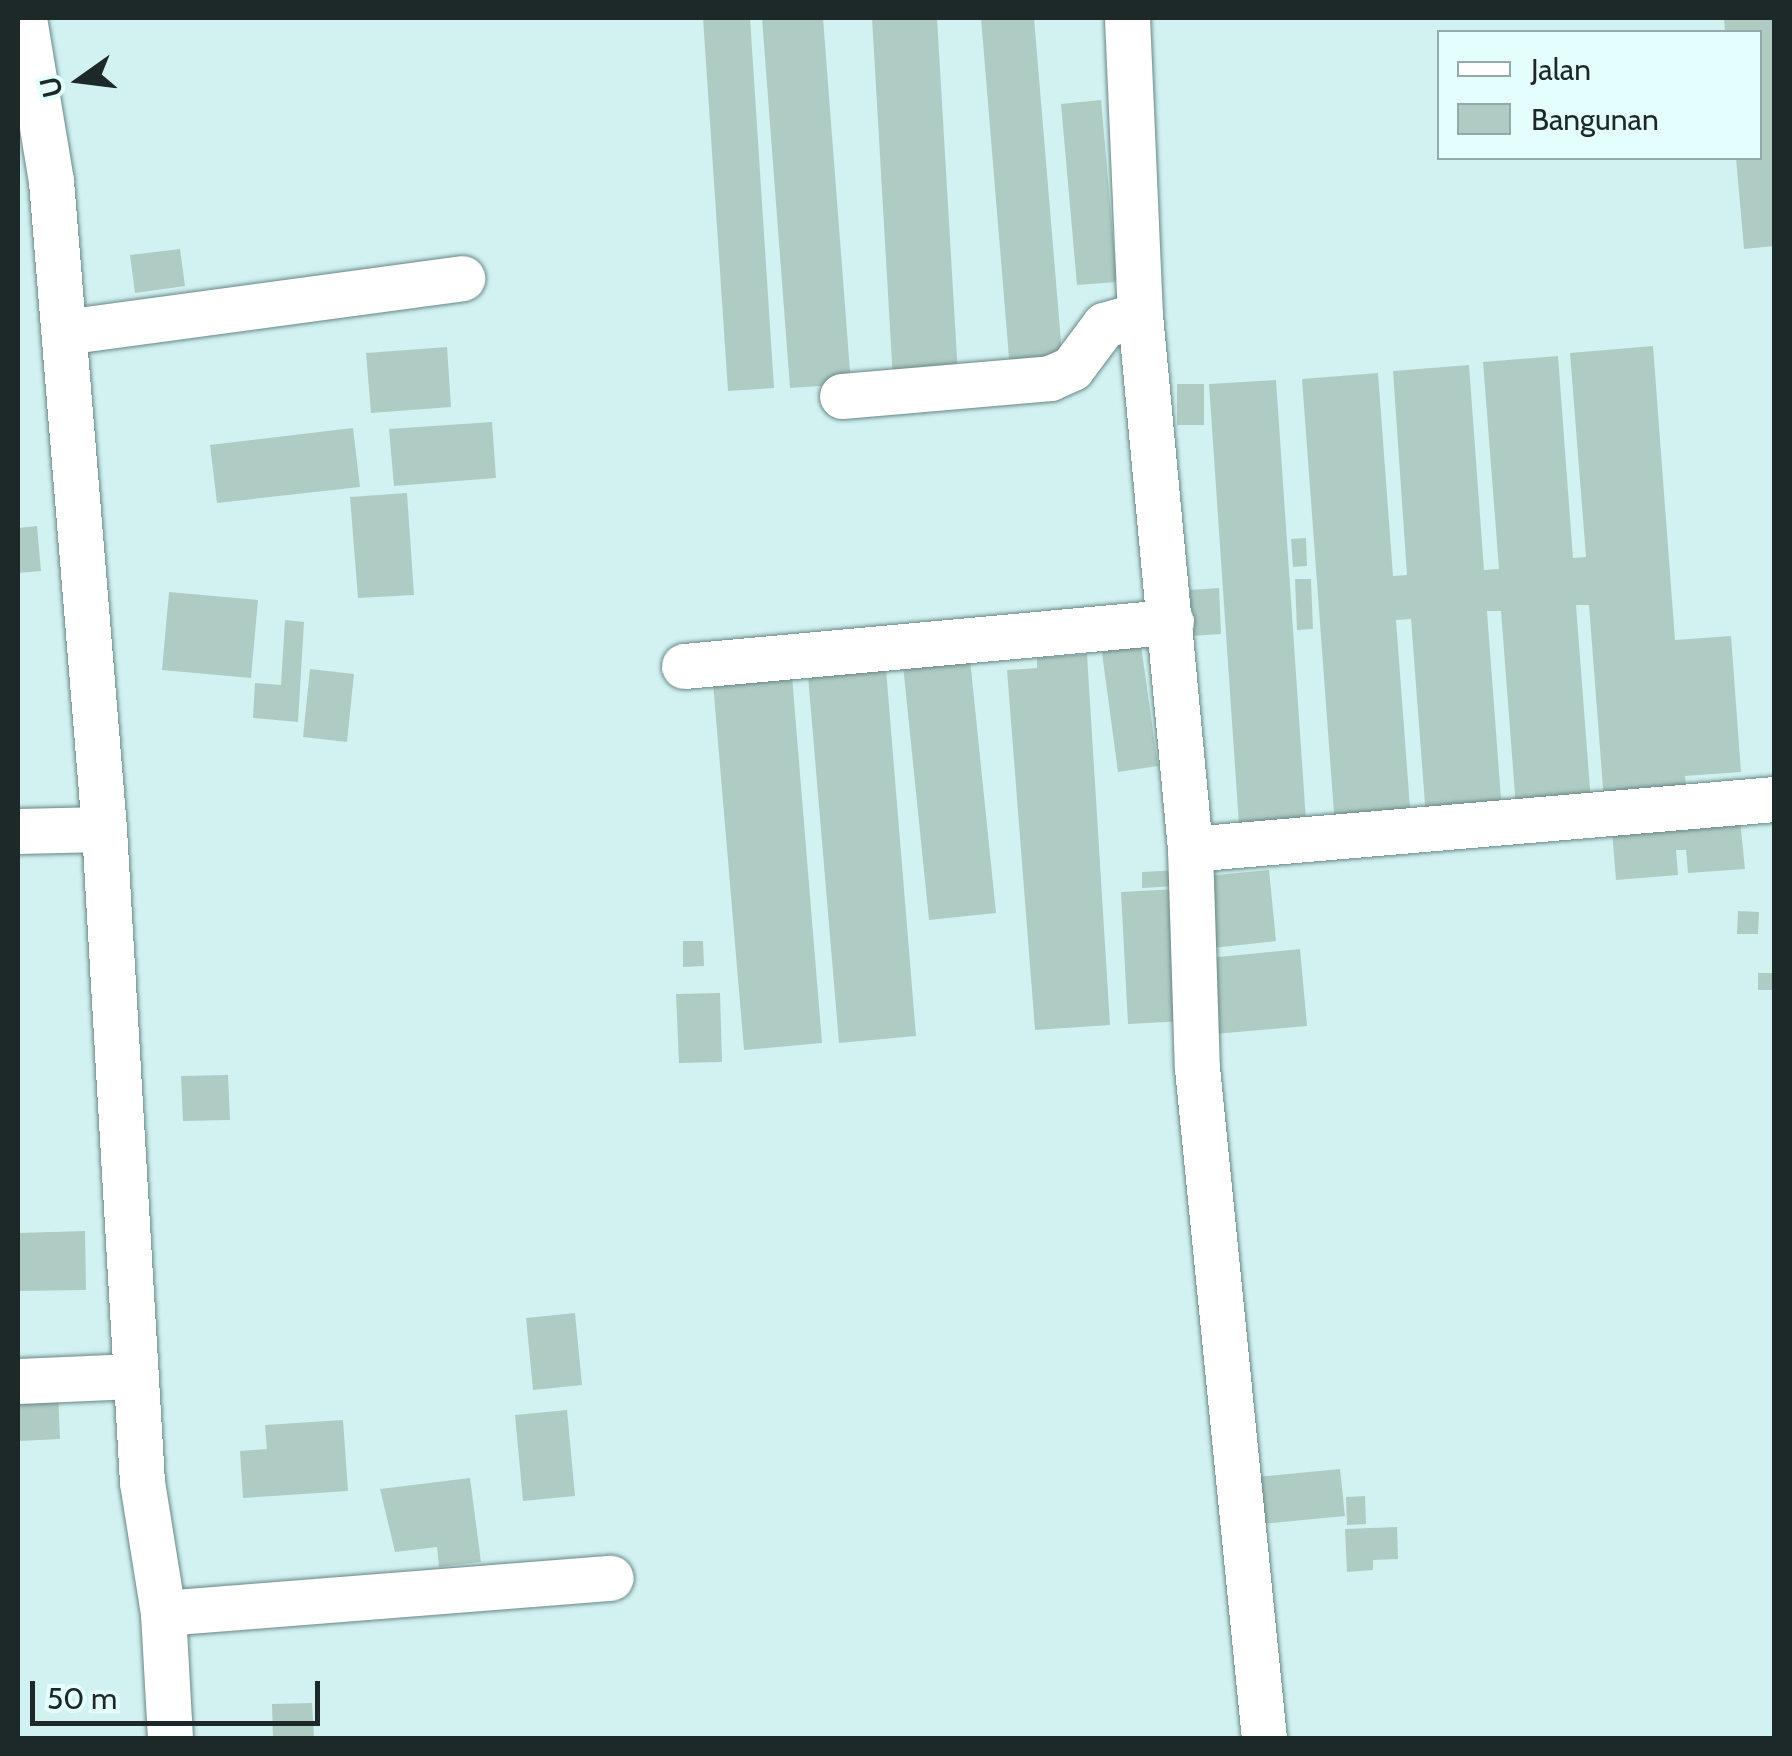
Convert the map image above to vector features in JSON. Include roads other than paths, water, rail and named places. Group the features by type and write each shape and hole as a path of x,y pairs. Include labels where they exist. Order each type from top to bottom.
{"street":[{"path":"24,18 52,181 104,829 142,1482 164,1613 170,1738"},
{"path":"1127,18 1140,315 1190,848 1197,1068 1264,1738"},
{"path":"64,332 462,278"},
{"path":"842,396 1050,378 1072,368 1104,325 1140,315"},
{"path":"684,666 1170,622"},
{"path":"1190,848 1774,799"},
{"path":"18,832 104,829"},
{"path":"18,1381 134,1376"},
{"path":"164,1613 611,1578"}]}
